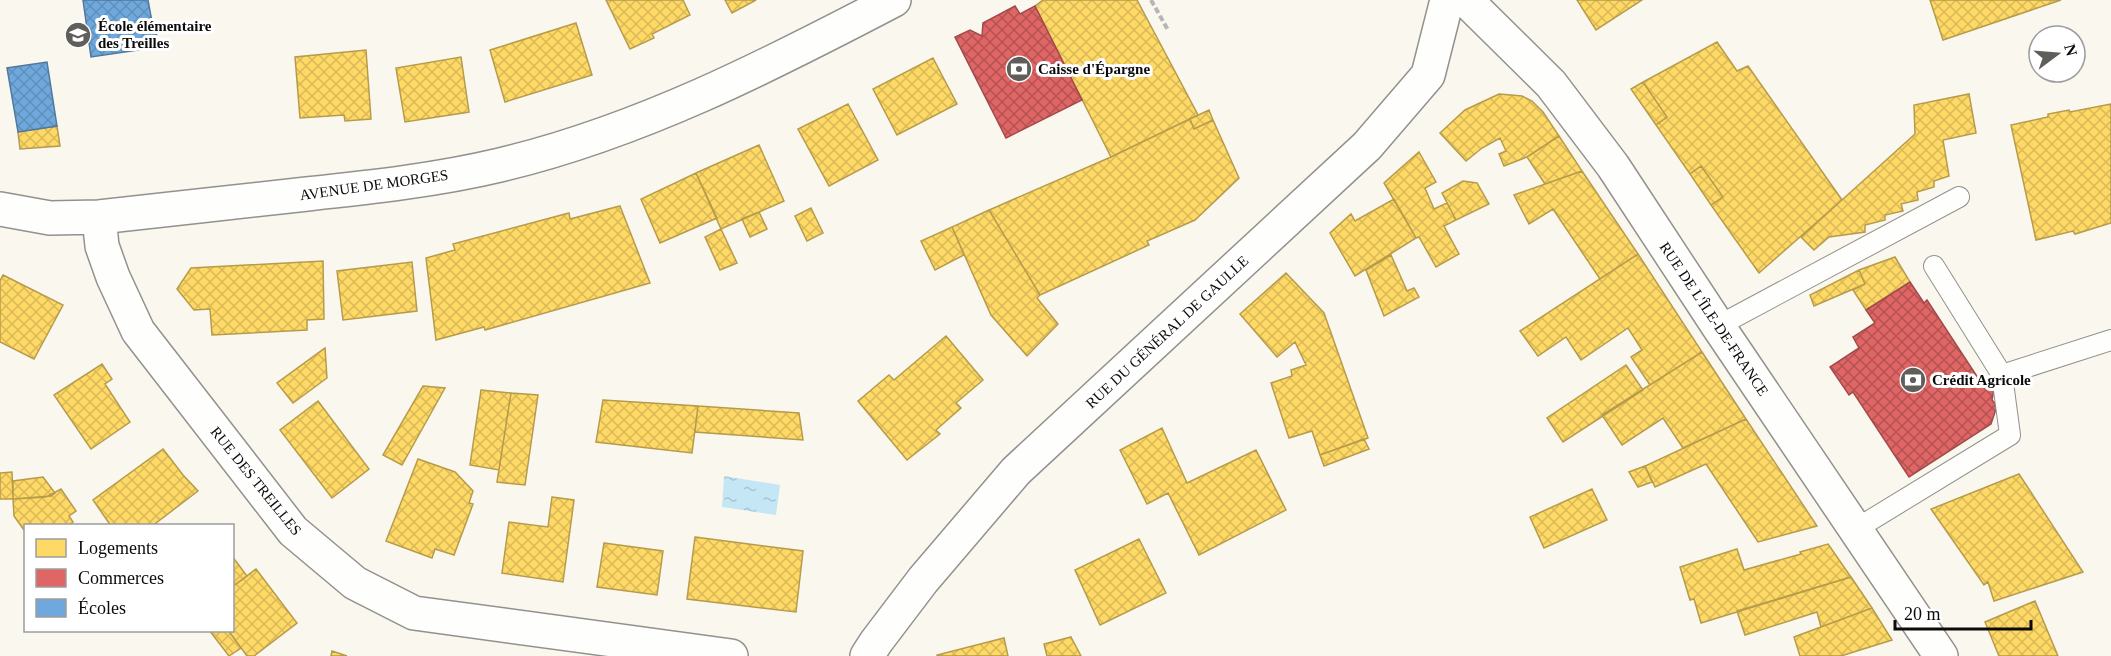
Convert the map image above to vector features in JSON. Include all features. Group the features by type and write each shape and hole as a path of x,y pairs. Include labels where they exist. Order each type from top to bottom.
{"street":[{"name":"AVENUE DE MORGES","path":"0,210 50,218 99,217 413,183 501,165 578,142 668,109 748,74 894,0"},
{"name":"RUE DU GÉNÉRAL DE GAULLE","path":"867,656 923,580 1016,471 1367,147 1428,75 1447,0"},
{"name":"RUE DE L'ÎLE-DE-FRANCE","path":"1466,0 1551,84 1613,166 1718,327 1941,656"},
{"name":"RUE DES TREILLES","path":"99,217 102,246 113,277 138,331 293,531 355,583 414,613 731,656"}],"lane":[{"path":"1718,327 1959,197"},
{"path":"1856,530 2010,435 2002,375 1934,266"},
{"path":"2002,375 2111,340"}],"path":[{"path":"1151,0 1168,30"}],"water":[{"path":"724,476 780,485 776,515 722,507"}],"building: Logements":[{"path":"606,0 683,0 690,15 652,34 654,38 630,49"},
{"path":"725,0 756,0 732,13"},
{"path":"1043,0 1137,0 1198,115 1111,157 1035,6"},
{"path":"1577,0 1642,0 1596,30"},
{"path":"1930,0 2061,0 1943,40"},
{"path":"576,23 592,75 505,102 490,50"},
{"path":"1717,42 1737,71 1748,66 1842,200 1759,273 1711,205 1723,197 1701,166 1690,174 1656,125 1667,117 1643,82"},
{"path":"366,50 371,119 345,121 344,115 300,118 295,57"},
{"path":"461,57 469,112 405,122 396,68"},
{"path":"933,58 957,104 897,135 873,89"},
{"path":"1643,82 1667,117 1656,125 1631,89"},
{"path":"1499,94 1522,96 1532,101 1543,112 1559,136 1527,157 1504,166 1499,154 1506,151 1500,138 1482,148 1466,161 1440,133 1465,110"},
{"path":"1969,94 1976,133 1943,140 1949,176 1934,181 1934,187 1917,192 1918,200 1901,204 1903,211 1885,215 1885,220 1865,225 1865,232 1829,237 1814,250 1801,237 1915,134 1914,105"},
{"path":"848,104 878,160 829,186 798,129"},
{"path":"2111,104 2111,223 2075,234 2073,231 2036,240 2011,125 2048,117 2048,114"},
{"path":"1209,110 1213,120 1194,129 1190,119"},
{"path":"1190,119 1194,129 1213,120 1239,178 1195,220 1147,241 1149,245 1040,295 989,210 1111,157"},
{"path":"57,126 60,146 20,149 18,132"},
{"path":"1559,136 1582,171 1545,184 1527,157"},
{"path":"759,145 784,201 721,229 696,173"},
{"path":"1419,152 1436,182 1425,188 1434,209 1447,203 1456,220 1444,226 1459,254 1436,267 1384,183"},
{"path":"1701,166 1723,197 1711,205 1690,174"},
{"path":"1582,171 1638,254 1600,279 1553,209 1529,224 1514,195"},
{"path":"696,173 717,218 660,243 641,199"},
{"path":"1463,181 1477,183 1489,204 1456,220 1442,193"},
{"path":"1394,199 1416,238 1355,276 1330,233 1351,214 1355,221"},
{"path":"620,206 650,283 485,330 484,327 436,340 426,258 455,250 453,244 569,213 570,219"},
{"path":"811,208 823,233 807,241 795,216"},
{"path":"989,210 1040,295 1037,298 1058,324 1027,356 991,315 952,227"},
{"path":"759,212 767,229 750,237 742,219"},
{"path":"952,227 964,255 935,270 921,241"},
{"path":"721,229 737,263 720,270 705,237"},
{"path":"1638,254 1702,352 1650,385 1631,357 1642,350 1628,328 1581,360 1566,337 1538,356 1520,331"},
{"path":"1391,255 1407,291 1414,288 1419,297 1384,316 1366,270"},
{"path":"1895,257 1910,282 1866,310 1853,290 1865,284 1859,270"},
{"path":"323,261 324,319 307,320 307,330 212,335 210,309 194,310 177,289 191,268"},
{"path":"412,262 417,311 343,320 337,271"},
{"path":"1859,270 1865,284 1814,306 1810,295"},
{"path":"1286,273 1324,313 1368,438 1320,455 1312,431 1289,438 1271,383 1292,376 1291,370 1306,365 1295,342 1277,357 1240,314"},
{"path":"3,275 63,305 34,359 0,342 0,281"},
{"path":"946,336 983,380 956,403 961,408 936,430 940,434 907,460 858,401 889,375 894,380"},
{"path":"325,348 327,378 293,403 277,383"},
{"path":"1702,352 1746,419 1683,448 1663,418 1622,445 1602,415"},
{"path":"102,364 112,379 105,384 130,422 91,449 54,395"},
{"path":"1626,365 1643,390 1563,442 1547,418"},
{"path":"423,386 445,388 402,465 383,455"},
{"path":"481,390 511,393 499,470 470,465"},
{"path":"511,393 538,395 525,485 497,482"},
{"path":"603,400 698,406 692,453 596,442"},
{"path":"318,401 369,469 332,498 280,430"},
{"path":"698,406 799,413 803,440 695,432"},
{"path":"1746,419 1817,526 1758,542 1706,464 1655,487 1645,466"},
{"path":"1162,428 1187,483 1256,450 1286,510 1199,555 1168,493 1147,504 1120,450"},
{"path":"1364,439 1369,449 1324,466 1320,455"},
{"path":"163,449 198,491 155,524 110,524 93,500"},
{"path":"418,459 455,472 473,491 469,503 473,504 454,555 435,549 432,558 386,541"},
{"path":"1645,466 1652,482 1638,487 1629,472"},
{"path":"12,472 13,499 0,499 0,473"},
{"path":"2019,474 2083,572 1994,601 1988,582 1984,585 1931,509"},
{"path":"43,477 55,493 51,496 13,499 13,481"},
{"path":"61,489 76,511 69,516 73,522 70,524 24,524 24,530 14,516 13,499 46,497"},
{"path":"1592,489 1607,520 1544,548 1530,517"},
{"path":"552,497 574,500 563,582 502,573 509,522 548,527"},
{"path":"695,537 803,551 796,612 687,599"},
{"path":"1139,539 1166,593 1100,625 1075,570"},
{"path":"604,543 663,551 657,595 597,587"},
{"path":"1828,544 1851,577 1701,623 1694,599 1690,600 1680,567 1737,549 1744,570"},
{"path":"234,559 247,576 234,586"},
{"path":"256,569 297,623 254,656 247,656 229,632 234,632 234,586"},
{"path":"1851,577 1872,608 1821,627 1817,612 1745,635 1737,611"},
{"path":"2035,601 2058,656 1999,656 1985,622"},
{"path":"1872,608 1892,640 1841,656 1800,656 1794,637"},
{"path":"211,632 229,632 241,648 229,656"},
{"path":"1071,637 1081,656 1047,656 1044,644"},
{"path":"1004,638 1008,656 937,656 937,655"},
{"path":"332,651 347,656 331,656"}],"building: Commerces":[{"name":"Caisse d'Épargne","path":"1015,6 1020,14 1035,6 1082,100 1006,138 955,37 970,30 982,36 983,23"},
{"name":"Crédit Agricole","path":"1910,282 1924,303 1927,300 1978,378 1995,383 1992,400 1997,406 1991,424 1909,477 1853,392 1849,395 1830,367 1859,348 1853,337 1875,323 1866,310"}],"building: Écoles":[{"path":"83,0 148,0 152,22 155,21 158,47 91,57"},
{"path":"47,62 57,126 18,132 7,68"}],"place":[{"name":"École élémentaire des Treilles","path":"78,35"},
{"name":"Caisse d'Épargne","path":"1019,69"},
{"name":"Crédit Agricole","path":"1913,380"}]}
